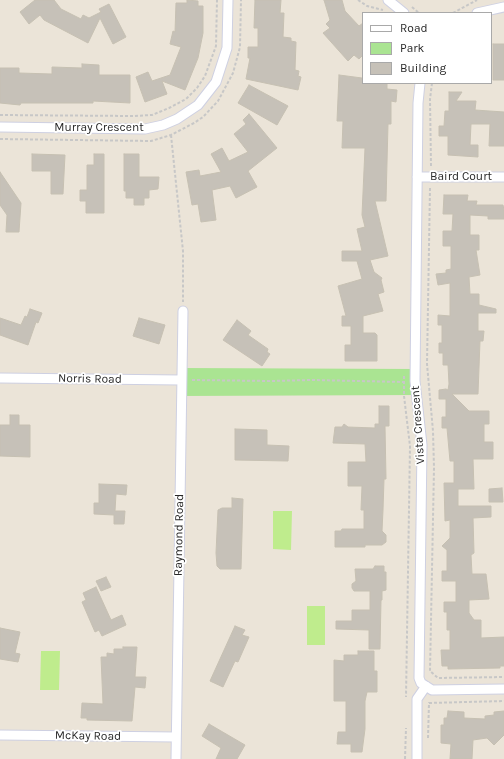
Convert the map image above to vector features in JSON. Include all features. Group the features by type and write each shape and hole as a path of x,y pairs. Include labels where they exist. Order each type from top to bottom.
{"street":[{"name":"Murray Crescent","path":"0,127 145,129 163,125 177,119 198,105 216,82 227,48 228,0"},
{"path":"388,0 403,12"},
{"path":"481,12 504,6"},
{"name":"Vista Crescent","path":"420,84 417,177 415,380 422,445 419,673 421,683 426,686"},
{"name":"Baird Court","path":"417,177 504,177"},
{"name":"Raymond Road","path":"176,759 183,311"},
{"name":"Norris Road","path":"0,378 181,380"},
{"path":"417,759 417,699 426,686 438,690 504,689"},
{"name":"McKay Road","path":"0,735 176,736"}],"path":[{"path":"0,115 133,116 152,115 169,108 192,93 205,76 216,46 217,0"},
{"path":"358,0 363,4 376,7 385,12"},
{"path":"455,12 477,0"},
{"path":"430,166 430,99 432,84"},
{"path":"0,139 138,142 151,141 171,135 183,251 183,311"},
{"path":"181,380 404,382 410,446 406,700"},
{"path":"438,678 504,677"},
{"path":"428,741 429,703 504,701"},
{"path":"405,759 406,723"}],"green space":[{"path":"181,368 416,369 417,395 181,396"},
{"path":"273,511 292,511 291,550 273,549"},
{"path":"307,606 325,606 325,645 307,645"},
{"path":"41,651 60,651 59,690 40,690"}],"building":[{"path":"35,0 54,0 61,9 81,19 83,15 89,18 101,12 99,9 109,4 126,37 113,44 100,18 88,43 44,20 40,15 29,24 20,12"},
{"path":"187,0 198,1 198,6 203,6 203,33 198,58 185,90 162,81 167,94 145,102 136,77 148,72 152,81 170,75 181,47 170,44 173,31 175,32 176,3 187,3"},
{"path":"255,0 281,0 280,13 284,13 283,37 291,38 291,41 296,42 295,70 299,71 298,76 301,77 298,90 246,79 250,58 248,58 248,47 258,47 258,28 254,28"},
{"path":"324,0 342,0 345,11 359,26 362,24 362,56 359,59 354,55 348,61 323,33 330,28 326,24 330,20"},
{"path":"493,44 504,44 504,80 493,80"},
{"path":"82,64 99,65 99,75 130,75 130,103 93,101 93,103 21,103 20,105 0,103 0,68 19,68 19,73 52,74 52,67 82,68"},
{"path":"339,75 362,78 362,84 387,84 387,89 397,90 396,102 391,101 391,124 388,124 386,201 375,201 388,256 370,260 374,272 382,278 381,280 384,292 378,294 383,311 363,316 363,333 375,333 377,335 377,361 345,361 345,345 351,345 351,326 342,326 342,316 346,316 338,286 362,279 357,261 342,261 342,251 362,251 357,229 365,227 362,215 365,148 342,148 343,121 337,121"},
{"path":"249,85 288,106 277,125 238,103"},
{"path":"449,92 462,92 456,101 476,101 475,110 504,112 504,146 489,146 490,124 471,124 470,145 478,145 478,157 448,155 448,136 439,136 439,126 444,126 445,111 449,111"},
{"path":"249,114 277,148 248,171 257,187 236,198 230,186 212,190 216,220 201,222 198,204 192,205 186,172 199,170 200,176 221,172 211,154 222,148 229,161 248,152 234,134 246,124 243,120"},
{"path":"32,154 65,155 63,194 51,194 51,171 32,171"},
{"path":"94,154 104,154 104,213 86,213 86,201 80,201 80,190 87,190 87,165 94,165"},
{"path":"124,154 139,154 139,177 159,177 158,189 149,190 149,198 144,198 144,205 134,205 134,198 126,198 126,191 124,191"},
{"path":"0,172 21,203 19,232 6,232 7,215 0,205"},
{"path":"444,195 468,195 467,201 477,201 476,205 503,205 504,210 504,219 488,219 488,216 470,215 470,235 479,235 479,250 476,250 480,275 469,277 470,294 479,294 479,305 496,309 496,313 478,313 478,331 484,331 483,341 480,341 478,394 452,394 469,411 489,411 489,424 484,424 484,442 493,442 493,459 473,459 474,489 458,489 458,506 491,506 491,517 473,518 474,553 471,555 472,574 486,574 489,599 469,600 469,613 474,620 481,620 481,638 504,637 504,666 500,666 500,668 448,669 448,666 442,666 441,650 450,650 450,630 447,630 447,612 444,612 444,602 456,602 456,581 442,581 442,571 447,571 447,550 442,546 450,538 450,520 445,521 444,483 454,483 454,461 450,461 447,428 442,428 442,417 446,417 446,399 439,399 439,390 448,390 449,384 448,365 443,365 443,353 439,353 439,343 442,343 442,325 438,325 438,315 450,316 450,283 438,285 436,274 446,273 446,270 451,269 451,246 443,246 443,231 452,231 453,214 443,214"},
{"path":"30,309 42,313 38,323 36,322 28,345 0,335 0,318 21,325 25,316 27,317"},
{"path":"139,318 165,325 159,344 133,336"},
{"path":"237,320 251,331 248,335 268,349 267,352 270,354 262,366 223,340"},
{"path":"379,406 389,406 389,426 385,426 386,479 384,479 382,531 386,535 386,542 382,545 365,545 365,547 335,547 335,531 341,531 342,529 364,529 364,510 361,510 362,486 348,486 348,462 366,462 365,444 333,443 335,427 342,427 344,424 348,427 375,428 375,424 379,424"},
{"path":"10,415 19,415 19,425 30,425 30,457 0,456 0,425 10,425"},
{"path":"235,429 267,430 267,445 289,446 288,461 235,460"},
{"path":"99,484 127,485 126,495 116,494 115,511 125,511 124,524 114,524 114,515 94,514 94,503 99,503"},
{"path":"502,488 503,502 489,502 489,489"},
{"path":"232,498 243,499 241,569 220,569 217,566 216,553 218,510 222,508 232,508"},
{"path":"375,566 384,566 384,572 386,572 386,590 382,591 381,600 380,649 369,649 369,630 336,629 336,621 352,621 352,610 370,610 370,591 354,591 352,584 356,581 355,569 373,569"},
{"path":"106,577 111,587 101,591 96,581"},
{"path":"96,587 111,620 122,615 126,625 102,636 99,630 95,632 82,602 86,600 83,593"},
{"path":"235,626 245,630 242,635 249,637 238,662 235,661 223,687 210,681"},
{"path":"0,628 20,632 15,653 20,654 18,662 0,659"},
{"path":"123,647 137,647 135,677 146,677 145,688 135,687 132,721 87,720 87,718 81,718 82,703 103,704 101,657 107,657 107,653 114,654 114,649 123,649"},
{"path":"358,651 374,651 374,671 377,671 377,692 367,692 365,701 365,729 362,752 351,752 351,744 337,744 338,732 346,732 346,701 334,701 334,660 344,661 344,655 358,655"},
{"path":"448,711 464,712 464,718 485,719 485,716 494,715 494,712 504,711 504,735 494,745 487,738 473,740 472,759 450,759 451,744 441,743 441,725 444,725 444,718 447,718"},
{"path":"209,724 245,745 237,759 216,759 221,748 202,736"}]}
